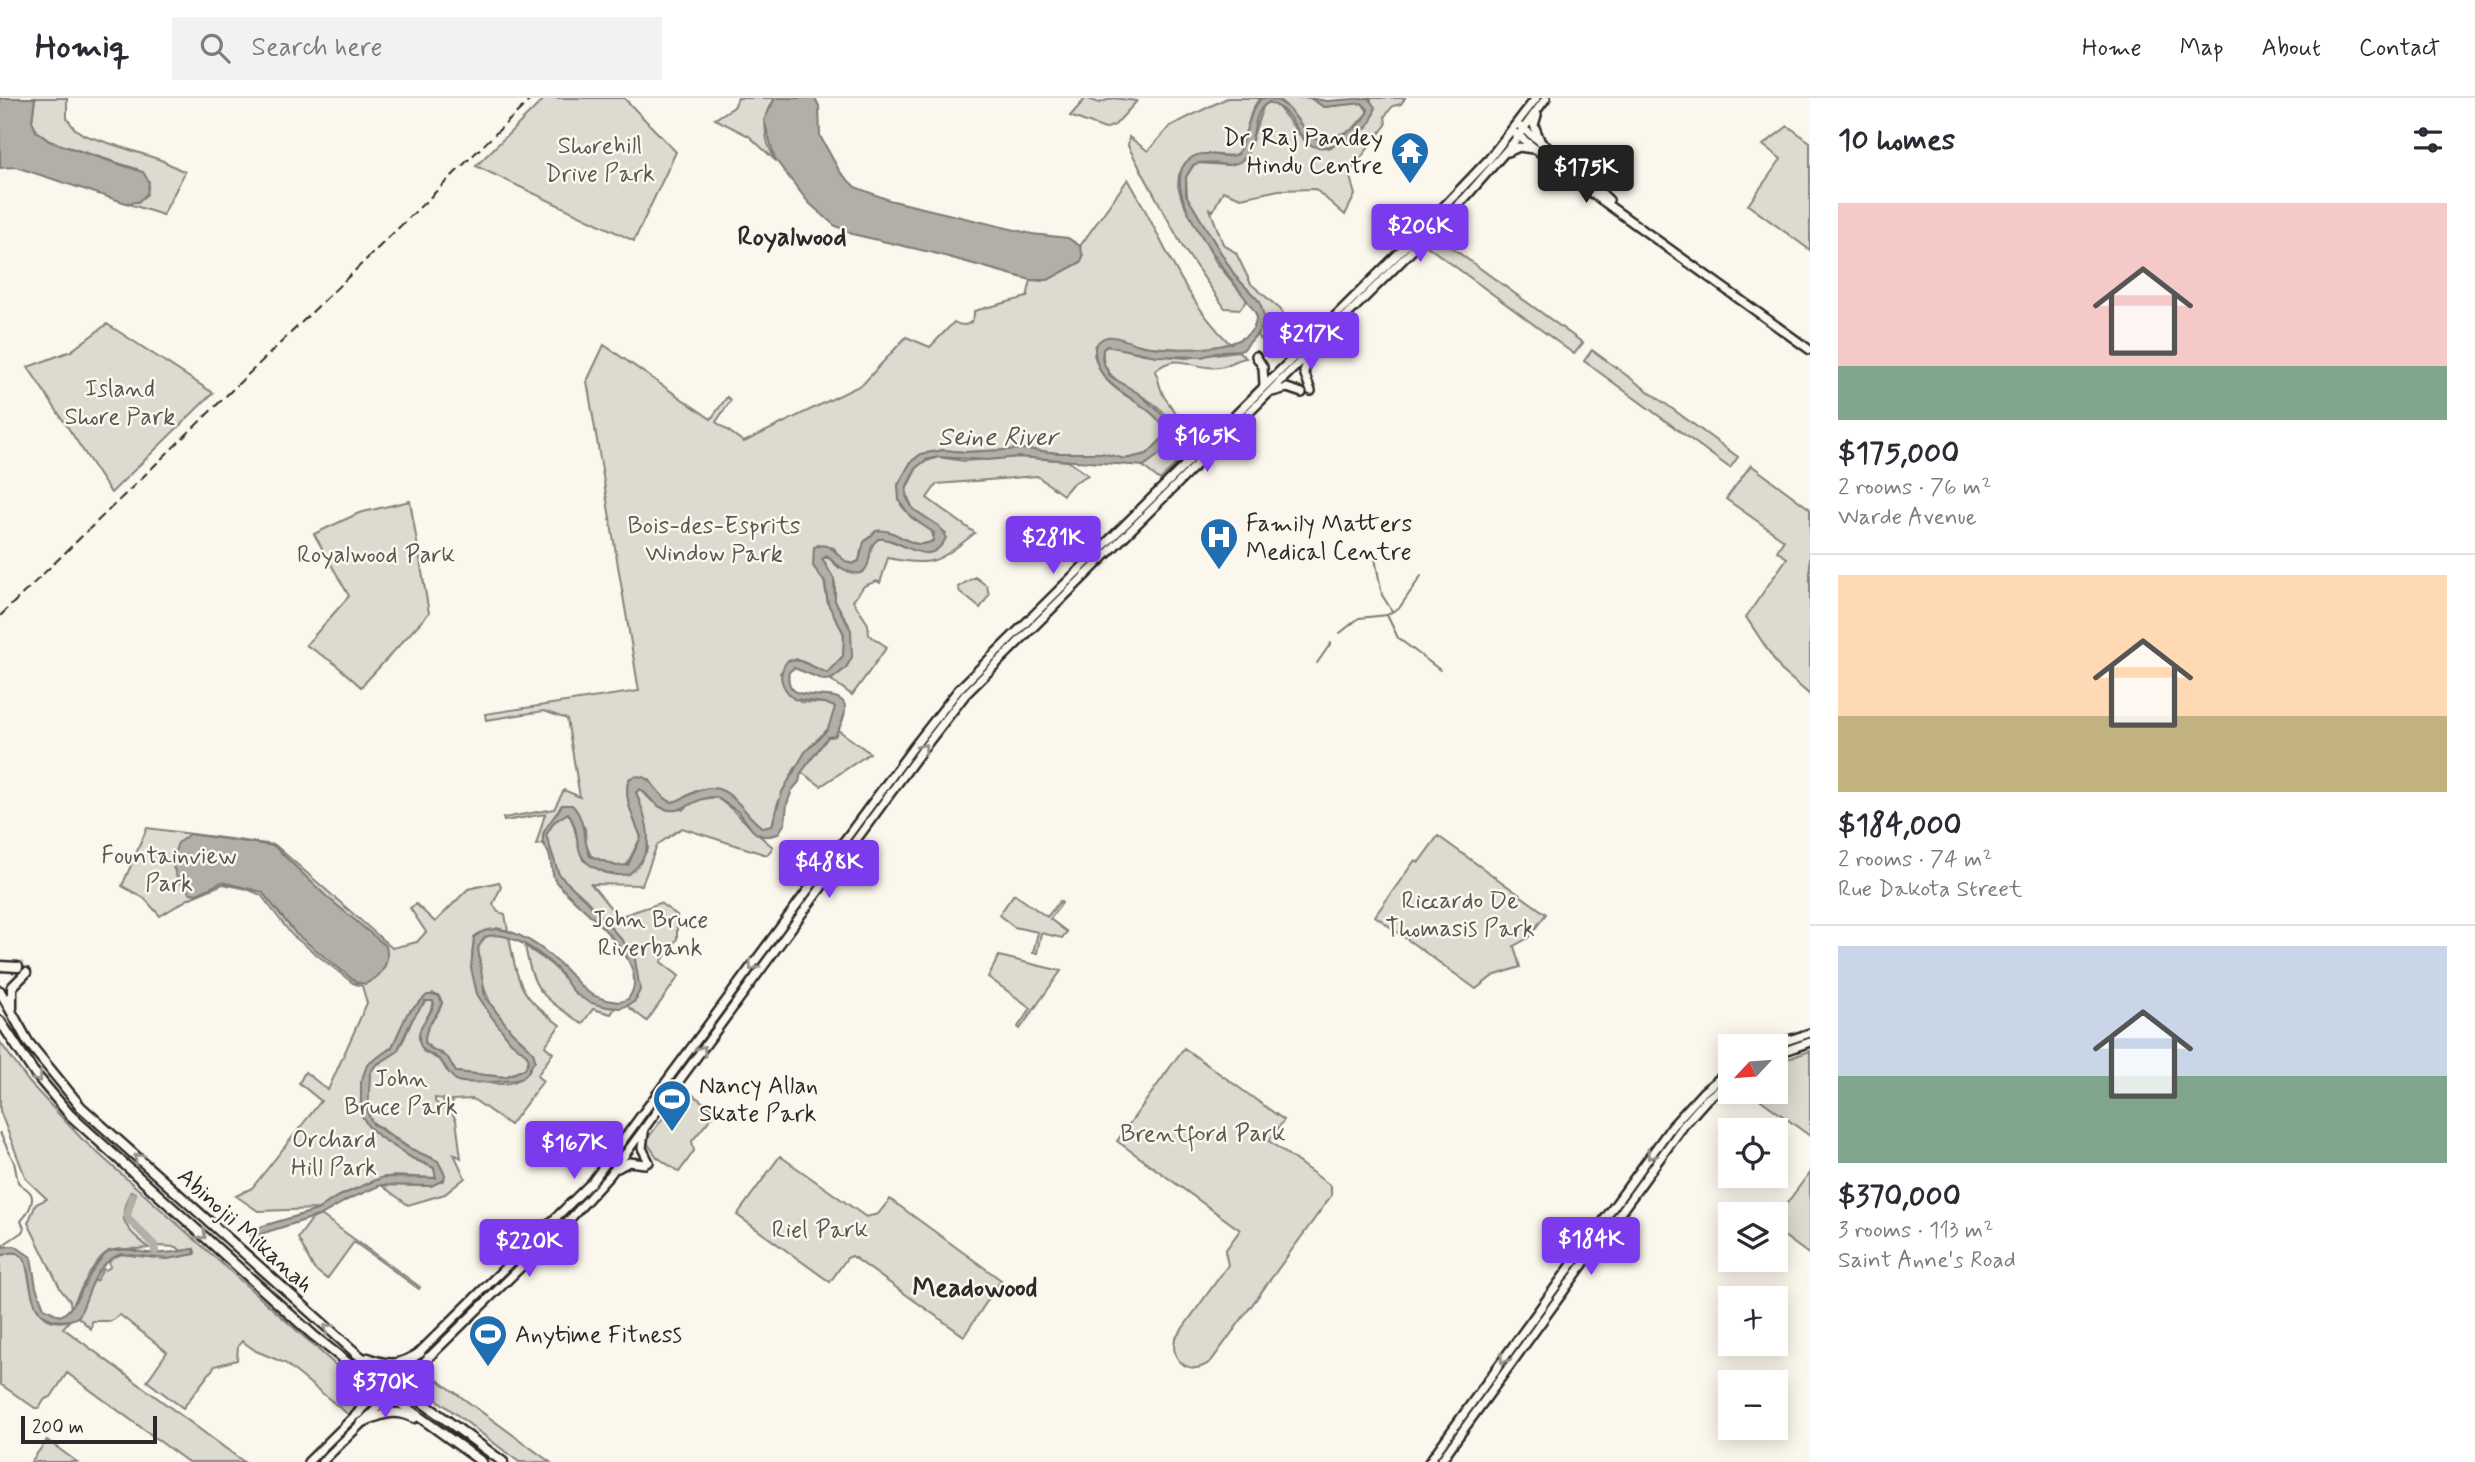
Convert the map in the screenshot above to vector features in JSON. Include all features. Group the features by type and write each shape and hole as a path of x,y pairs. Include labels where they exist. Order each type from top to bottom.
{"main road":[{"path":"322,1462 396,1383 420,1353 610,1175 938,713 1006,642 1445,206 1517,130 1542,99"},
{"path":"1542,99 1534,125 1542,144"},
{"path":"1517,130 1542,144 1576,169 1622,213"},
{"path":"1517,130 1540,153 1810,350"},
{"path":"396,1383 428,1358 550,1233 606,1165 939,727 971,689 1465,198 1502,157 1517,130"},
{"path":"1502,157 1520,146 1540,153"},
{"path":"1311,391 1304,372 1313,349"},
{"path":"1256,356 1263,367 1264,386"},
{"path":"1268,394 1287,388 1302,393"},
{"path":"1006,642 1008,652"},
{"path":"0,966 18,967"},
{"path":"14,1018 11,992 16,982 26,973"},
{"name":"Abinojii Mikanah","path":"0,991 43,1063 81,1107 357,1354 503,1462"},
{"name":"Abinojii Mikanah","path":"0,1021 25,1061 70,1115 351,1366 480,1461"},
{"path":"1788,1040 1810,1033"},
{"path":"1788,1050 1810,1042"},
{"path":"1429,1462 1672,1126 1718,1080"},
{"path":"1440,1462 1684,1125 1718,1090"},
{"path":"610,1175 629,1162 647,1163 642,1141 648,1125"},
{"path":"357,1354 384,1365 405,1362 420,1353"},
{"path":"428,1358 420,1369 416,1387 440,1416"},
{"path":"351,1366 366,1389 360,1419"},
{"path":"308,1462 360,1419 387,1412 401,1412 433,1428"}],"green space":[{"path":"35,98 67,98 67,118 74,128 84,135 161,160 185,172 163,215 126,203 132,204 137,169 49,141 36,131 32,121"},
{"name":"Shorehill Drive Park","path":"545,98 624,98 676,152 634,241 476,166"},
{"path":"738,98 775,98 768,113 766,129 776,161 749,136 715,119 734,107"},
{"path":"1086,98 1099,103 1113,98 1137,101 1115,125 1105,129 1070,116"},
{"path":"1227,98 1261,98 1252,111 1239,151 1234,156 1207,154 1186,162 1179,175 1178,186 1182,200 1216,262 1247,300 1240,309 1225,308 1184,249 1128,146 1129,137 1148,151 1170,126"},
{"path":"1277,98 1310,98 1324,107 1362,103 1368,112 1352,130 1320,141 1307,132"},
{"path":"1368,98 1405,98 1385,116 1386,125 1349,173 1355,195 1345,215 1315,189 1279,190 1241,198 1223,191 1213,211 1210,209 1223,244 1236,253 1251,284 1281,310 1289,323 1289,335 1299,342 1287,354 1279,356 1256,335 1263,326 1260,302 1235,276 1187,197 1186,177 1195,163 1228,165 1247,154 1264,104 1272,102 1279,108 1303,139 1329,148 1358,135 1368,126 1371,100"},
{"path":"1788,126 1810,142 1810,250 1748,205 1781,159 1763,145"},
{"name":"Bois-des-Esprits Window Park","path":"1128,179 1184,285 1230,344 1197,350 1147,347 1111,337 1094,354 1106,379 1154,416 1163,426 1165,436 1147,454 1125,459 1095,453 1057,453 1025,449 965,452 944,450 921,454 911,462 898,485 901,505 911,517 932,531 933,541 918,544 891,533 876,531 861,551 859,561 852,564 841,560 834,548 818,545 828,604 843,631 843,656 827,673 796,659 780,673 800,702 825,703 836,707 836,710 828,729 809,748 794,770 777,805 772,826 763,828 737,802 714,789 703,789 672,802 663,799 649,779 630,778 628,800 641,837 626,866 616,866 591,856 586,845 585,828 562,805 543,834 543,844 536,845 545,814 504,821 503,818 554,809 564,790 580,797 567,719 544,711 486,720 485,714 639,691 587,381 604,345 711,419 727,397 731,400 716,422 744,442 863,384 906,337 930,347 954,322 965,325 971,322 974,311 1027,297 1031,280 1042,281 1080,246"},
{"path":"1437,237 1583,343 1574,354 1427,246"},
{"name":"Island Shore Park","path":"107,324 213,393 111,493 28,367 71,351"},
{"path":"1110,345 1143,354 1186,358 1238,351 1246,358 1219,367 1172,362 1155,371 1163,395 1180,423 1181,435 1174,450 1183,457 1160,480 1141,465 1173,435 1170,421 1162,410 1111,375 1104,364 1103,349"},
{"path":"1592,350 1738,457 1730,468 1584,361"},
{"path":"938,457 964,461 1019,457 1068,461 1088,475 1072,484 1063,495 1037,476 937,484 927,498 975,533 935,560 916,562 888,558 880,583 877,581 864,586 853,601 868,624 869,635 887,647 852,695 830,679 846,668 849,625 835,601 835,583 822,558 829,558 839,568 869,560 872,546 883,538 909,549 927,552 942,544 946,533 913,509 905,491 919,464"},
{"path":"1751,465 1810,509 1810,695 1781,670 1746,617 1787,558 1777,551 1784,540 1726,499"},
{"name":"Royalwood Park","path":"410,501 429,613 361,687 334,663 306,645 349,596 314,534 359,513"},
{"path":"975,577 987,586 989,595 980,608 960,592 958,587"},
{"path":"838,730 870,753 821,786 801,772 828,737 835,736"},
{"name":"John Bruce Riverbank","path":"640,789 652,801 683,810 695,800 716,797 773,847 767,855 682,828 657,845 642,885 591,884 618,917 660,903 677,915 677,939 661,962 679,976 647,1021 627,1006 637,999 632,952 586,900 559,875 546,835 554,822 568,813 583,860 606,873 629,874 648,849 646,824 636,792"},
{"name":"Orchard Hill Park","path":"147,828 275,845 392,948 417,942 426,932 410,908 416,904 435,922 468,889 499,882 501,887 493,904 498,912 505,914 508,931 497,928 474,941 474,975 485,1004 527,1055 529,1060 525,1069 505,1077 456,1072 442,1053 430,1048 425,1042 427,1030 442,1003 433,993 411,1010 392,1047 371,1063 361,1082 361,1114 380,1137 412,1158 434,1168 436,1178 393,1176 375,1180 335,1198 319,1209 258,1211 236,1196 252,1188 321,1101 299,1083 305,1072 328,1090 367,1003 362,986 353,983 292,935 261,895 223,884 190,898 160,916 144,898 122,886"},
{"name":"Riccardo De Thomasis Park","path":"1438,836 1546,914 1528,938 1514,946 1520,967 1493,976 1476,989 1375,916 1415,860 1419,862"},
{"path":"1014,894 1047,917 1060,901 1062,903 1050,919 1067,932 1062,938 1041,933 1037,953 1033,953 1038,932 1014,927 999,915"},
{"name":"John Bruce Park","path":"493,934 509,937 515,967 523,988 536,1006 560,1025 545,1046 553,1053 537,1076 543,1081 510,1125 473,1099 450,1100 453,1102 450,1108 442,1105 444,1099 435,1098 435,1102 451,1111 456,1120 461,1158 454,1154 465,1178 445,1194 408,1205 381,1185 431,1186 445,1175 433,1158 415,1152 371,1121 366,1094 373,1067 398,1049 420,1007 431,1000 434,1003 419,1035 423,1051 441,1061 447,1071 484,1082 505,1084 524,1076 535,1060 528,1047 498,1015 485,991 478,948 485,937"},
{"name":"John Bruce Riverbank","path":"525,945 552,965 588,1000 615,1008 611,1014 593,1009 582,1024 549,1000 536,984"},
{"path":"999,956 1061,971 1020,1029 1018,1027 1031,1008 988,977"},
{"path":"0,1042 29,1082 81,1138 350,1378 358,1392 359,1403 349,1415 285,1363 256,1351 242,1341 238,1346 237,1360 215,1366 183,1408 147,1381 167,1352 120,1315 111,1321 92,1321 91,1329 78,1317 91,1282 97,1280 103,1269 110,1267 112,1258 121,1254 167,1259 195,1254 194,1249 181,1251 177,1247 156,1246 129,1217 136,1194 131,1191 124,1210 125,1223 149,1248 115,1250 105,1254 88,1277 71,1310 70,1301 61,1290 28,1223 36,1204 47,1199 26,1179 0,1111"},
{"name":"Brentford Park","path":"1184,1048 1284,1120 1269,1141 1331,1186 1331,1196 1212,1360 1198,1368 1191,1368 1179,1361 1174,1348 1175,1339 1228,1265 1225,1251 1240,1230 1117,1141"},
{"path":"1810,1051 1810,1136 1766,1104 1788,1104 1788,1059"},
{"path":"685,1089 716,1112 692,1141 694,1151 679,1172 657,1157 648,1144 648,1138"},
{"name":"Riel Park","path":"780,1156 866,1217 878,1214 890,1199 1001,1280 964,1336 852,1256 847,1258 830,1282 737,1215"},
{"path":"1810,1172 1810,1255 1788,1239 1788,1202"},
{"path":"321,1215 420,1287 419,1289 354,1242 327,1279 314,1269 298,1238 312,1219"},
{"path":"6,1252 18,1253 25,1260 32,1293 40,1313 57,1322 70,1320 63,1328 244,1462 188,1462 67,1373 51,1397 45,1399 39,1408 0,1384 0,1255 5,1255"},
{"path":"427,1372 550,1462 519,1462 423,1389 420,1382"},
{"path":"47,1440 77,1462 31,1462"}],"shaded area":[{"path":"0,98 35,98 32,121 36,131 49,141 143,172 149,182 147,194 138,202 126,203 16,167 0,168"},
{"path":"775,98 815,98 819,106 820,136 840,172 855,187 889,200 1032,234 1068,238 1080,246 1083,256 1081,262 1048,280 1031,280 852,234 834,225 809,203 775,159 764,120"},
{"name":"Seine River","path":"1261,98 1282,103 1305,130 1322,141 1357,127 1368,109 1362,103 1324,107 1310,98 1327,101 1368,98 1375,107 1371,120 1359,134 1335,145 1320,147 1310,144 1290,118 1269,102 1258,114 1250,147 1241,161 1230,165 1204,162 1193,165 1186,177 1186,195 1235,276 1260,302 1264,317 1263,327 1243,350 1223,351 1202,357 1156,356 1107,346 1103,349 1102,360 1110,376 1138,393 1172,423 1173,435 1168,448 1144,466 1019,457 987,460 938,457 926,460 916,468 907,486 906,496 913,509 939,526 946,538 939,548 922,553 895,542 878,539 871,548 865,570 860,573 848,571 827,556 822,559 834,579 835,601 851,630 852,657 846,668 832,679 824,680 794,668 789,672 790,686 798,693 836,697 844,703 844,715 835,736 828,737 801,773 787,804 785,823 778,834 756,834 736,810 716,797 669,810 655,804 640,789 636,792 647,825 647,846 644,856 629,874 608,873 584,860 568,813 554,822 546,835 559,875 586,900 623,941 635,959 640,990 634,1002 621,1008 590,1002 576,994 556,968 532,949 503,936 485,937 478,948 485,997 512,1032 533,1052 535,1060 526,1074 522,1078 501,1081 470,1082 455,1079 440,1060 421,1047 420,1028 434,1004 433,1001 425,1001 412,1020 397,1052 376,1065 370,1073 368,1114 373,1124 407,1147 438,1161 445,1175 444,1180 431,1186 381,1185 321,1215 251,1237 250,1233 263,1226 317,1210 335,1198 383,1177 436,1178 434,1168 412,1158 380,1137 368,1126 361,1114 361,1082 367,1065 392,1047 407,1014 427,995 438,995 442,1002 427,1030 425,1042 448,1058 456,1072 505,1077 525,1069 529,1060 527,1055 510,1041 477,994 471,968 474,937 495,929 519,935 552,956 591,994 613,1001 628,999 634,984 632,969 624,952 553,876 550,856 543,838 544,832 562,805 572,805 576,810 590,856 616,866 628,865 641,837 627,792 630,778 637,776 648,780 661,795 672,802 703,789 722,790 737,801 756,823 763,828 772,826 782,792 805,752 828,729 835,707 794,699 783,685 781,676 784,665 788,660 801,661 827,673 843,656 844,634 828,604 825,583 813,566 814,547 831,548 852,564 859,561 864,542 876,531 891,533 918,544 933,541 934,533 911,517 899,500 898,485 911,462 921,454 944,450 964,452 1025,449 1057,453 1102,453 1125,459 1147,454 1165,436 1163,426 1154,416 1111,384 1102,374 1095,347 1101,340 1111,337 1139,345 1173,349 1211,347 1229,344 1244,337 1253,328 1256,314 1201,236 1188,212 1181,190 1181,172 1191,158 1197,155 1238,154 1253,110"},
{"name":"Fountainview Park","path":"189,834 274,846 326,896 386,946 387,959 383,969 376,978 365,984 356,982 296,934 262,892 222,882 197,894 190,893 178,880 171,861 178,843"},
{"path":"15,1246 31,1257 36,1287 44,1308 60,1316 72,1306 101,1258 109,1251 159,1253 194,1249 195,1254 167,1259 121,1254 111,1259 98,1272 79,1316 60,1321 39,1311 32,1294 24,1258 14,1252 0,1256 0,1247"}],"waterway":[{"path":"1374,553 1382,595 1392,611"},
{"path":"1340,633 1359,618 1387,615 1400,607 1421,576"},
{"path":"1387,615 1398,638 1440,670"},
{"path":"1317,663 1331,643"},
{"path":"0,1133 14,1162 18,1182 32,1197 29,1209 21,1221 24,1228 22,1232 0,1247"},
{"path":"132,1196 127,1214 129,1220 154,1245 155,1251"}],"railway":[{"path":"0,616 532,98"}],"place":[{"name":"Dr, Raj Pandey Hindu Centre","path":"1410,185"},
{"name":"Family Matters Medical Centre","path":"1219,571"},
{"name":"Nancy Allan Skate Park","path":"672,1133"},
{"name":"Anytime Fitness","path":"488,1368"}],"district":[{"name":"Royalwood","path":"792,236"},
{"name":"Meadowood","path":"975,1287"}]}
